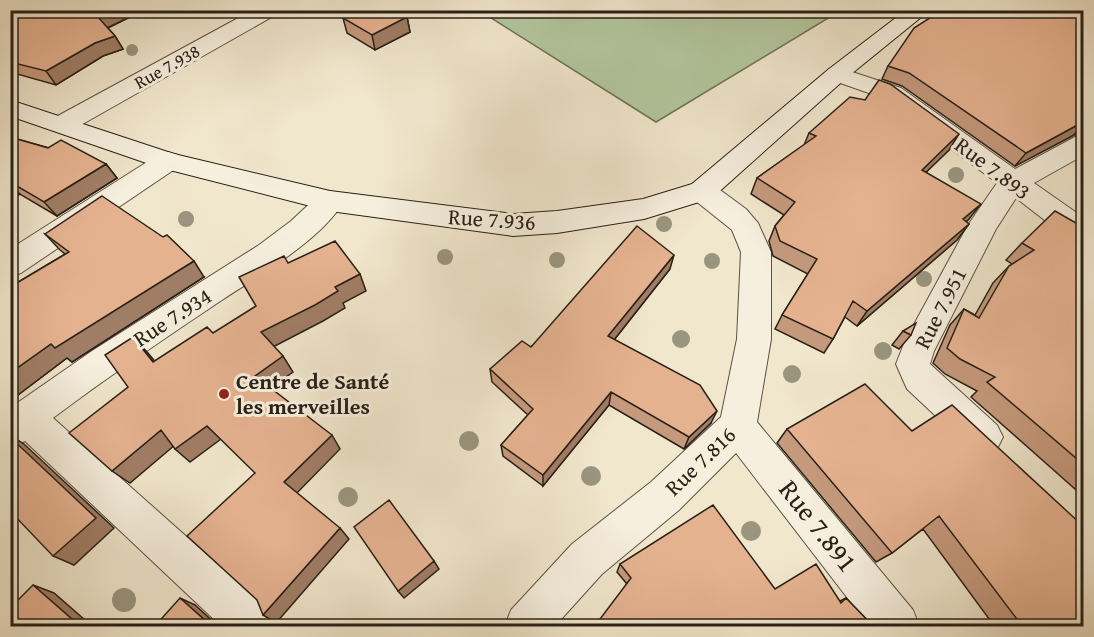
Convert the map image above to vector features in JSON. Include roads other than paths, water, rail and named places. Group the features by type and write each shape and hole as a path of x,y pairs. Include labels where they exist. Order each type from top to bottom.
{"street":[{"name":"Rue 7.938","path":"63,124 270,10"},
{"name":"Rue 7.936","path":"10,107 168,161 330,201 513,225 557,222 644,209 702,191 837,74 920,10"},
{"name":"Rue 7.893","path":"837,74 892,93 1083,234"},
{"name":"Rue 7.951","path":"1006,458 919,378 913,364 917,351 983,225 1012,183 1083,143"},
{"path":"10,265 168,161"},
{"name":"Rue 7.816","path":"527,627 549,599 587,559 665,496 738,426 754,339 756,252 753,239 744,221 702,191"},
{"name":"Rue 7.934","path":"18,424 57,393 239,274 314,220 330,201"},
{"path":"18,424 254,627"},
{"name":"Rue 7.891","path":"738,426 897,627"}],"place":[{"name":"Centre de Santé les merveilles","path":"224,394"}]}
